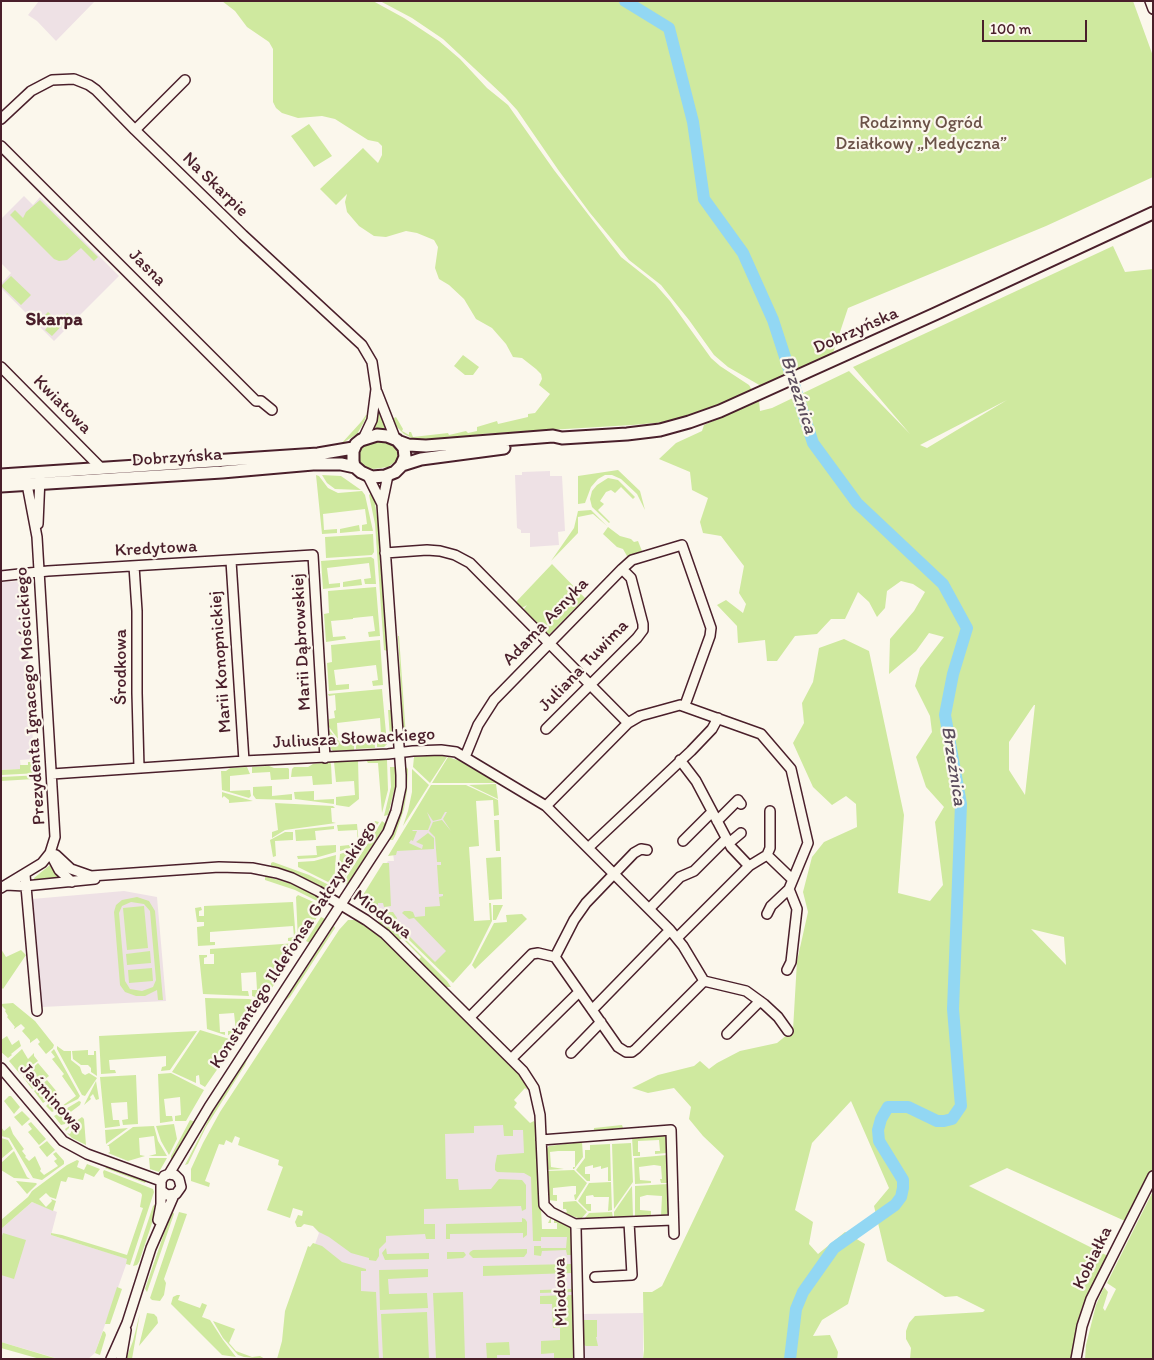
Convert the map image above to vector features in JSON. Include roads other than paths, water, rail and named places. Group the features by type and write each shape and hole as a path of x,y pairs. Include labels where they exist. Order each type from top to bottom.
{"main road":[{"name":"Dobrzyńska","path":"398,440 408,445 426,446 553,436 562,438 627,434 660,430 694,421 864,346 1153,213"},
{"path":"381,435 398,440 405,453 402,465 397,471 376,477 368,476 356,467 352,461 353,448 363,438 381,435"},
{"name":"Dobrzyńska","path":"402,465 421,459 552,442 562,438"},
{"name":"Dobrzyńska","path":"40,478 100,467 318,454 353,448"},
{"name":"Dobrzyńska","path":"1,486 26,479 40,478 214,473 313,464 341,464 356,467"},
{"name":"Dobrzyńska","path":"5,474 26,479"}],"street":[{"name":"Na Skarpie","path":"1,119 39,85 52,80 67,78 81,82 96,90 243,235 362,345 372,362 376,389"},
{"path":"135,130 185,80"},
{"name":"Jasna","path":"1,146 256,400 261,401 272,410"},
{"name":"Kwiatowa","path":"1,367 100,467"},
{"path":"363,438 372,420 376,389"},
{"path":"376,389 398,440"},
{"name":"Konstantego Ildefonsa Gałczyńskiego","path":"169,1174 209,1106 391,825 396,811 401,787 400,753 382,504 388,474"},
{"name":"Konstantego Ildefonsa Gałczyńskiego","path":"368,476 382,504"},
{"name":"Prezydenta Ignacego Mościckiego","path":"40,478 37,537 55,833 50,853"},
{"name":"Prezydenta Ignacego Mościckiego","path":"26,479 37,537"},
{"name":"Adama Asnyka","path":"466,757 478,725 490,706 622,569 632,560 682,545 711,628 684,705"},
{"path":"386,553 434,550 465,560 475,567 548,644 628,723"},
{"name":"Kredytowa","path":"1,576 313,555"},
{"name":"Marii Dąbrowskiej","path":"313,555 325,758"},
{"name":"Marii Konopnickiej","path":"231,560 244,761"},
{"name":"Środkowa","path":"134,566 137,611 136,677 139,768"},
{"name":"Juliana Tuwima","path":"546,729 643,630 631,578 622,569"},
{"path":"546,806 628,723 640,716 675,705 684,705 761,734 791,769 808,843 789,889 771,906 767,914"},
{"path":"588,848 712,729 718,718"},
{"name":"Juliusza Słowackiego","path":"52,774 441,750 456,752 546,806 670,930 704,981"},
{"path":"680,760 696,781 727,841 749,866"},
{"path":"683,841 714,816 738,800 741,804"},
{"path":"677,938 749,866 768,855 770,848 770,810"},
{"path":"649,909 680,877 694,871 727,841 741,833"},
{"path":"555,957 574,920 586,903 634,853 647,850"},
{"path":"4,887 39,866 50,853"},
{"path":"50,853 56,855 71,869 80,873 91,876 107,876"},
{"path":"50,853 59,870 72,882"},
{"path":"768,855 792,879"},
{"name":"Miodowa","path":"107,876 209,868 252,868 292,878 341,904 385,934 527,1075 534,1088 540,1115 544,1205 551,1212 575,1224 673,1220"},
{"path":"25,875 38,1011"},
{"path":"4,887 72,882 107,876"},
{"path":"787,970 791,962 797,909 789,889"},
{"path":"592,1010 670,930"},
{"path":"470,1017 532,954 538,953 555,957 618,1047 626,1052 632,1052 704,981 746,991 778,1017 788,1031"},
{"path":"511,1059 579,992"},
{"path":"728,1034 760,1001"},
{"path":"571,1053 600,1022"},
{"name":"Jaśminowa","path":"1,1068 63,1141 86,1154 161,1180"},
{"name":"Konstantego Ildefonsa Gałczyńskiego","path":"179,1178 196,1129"},
{"path":"542,1140 671,1130 674,1234"},
{"path":"111,1359 127,1322 151,1248 161,1204 161,1180 169,1174 175,1175 179,1178 180,1189 174,1195 151,1248"},
{"name":"Kobiałka","path":"1076,1359 1080,1332 1091,1299 1153,1176"},
{"path":"162,1191 174,1195"},
{"name":"Miodowa","path":"595,1277 632,1276 629,1222"},
{"name":"Miodowa","path":"575,1224 579,1359"},
{"path":"122,1359 127,1322"}],"waterway":[{"name":"Brzeźnica","path":"625,1 669,28 693,122 704,199 743,253 773,320 813,443 857,503 943,584 967,628 953,674 945,715 961,804 953,1009 961,1106 952,1119 944,1121 937,1121 908,1107 888,1107 881,1119 878,1130 879,1141 903,1180 901,1197 895,1205 834,1248 803,1292 796,1309 790,1359"}],"district":[{"name":"Skarpa","path":"54,320"}],"park label":[{"name":"Rodzinny Ogród Działkowy „Medyczna”","path":"921,133"}]}
